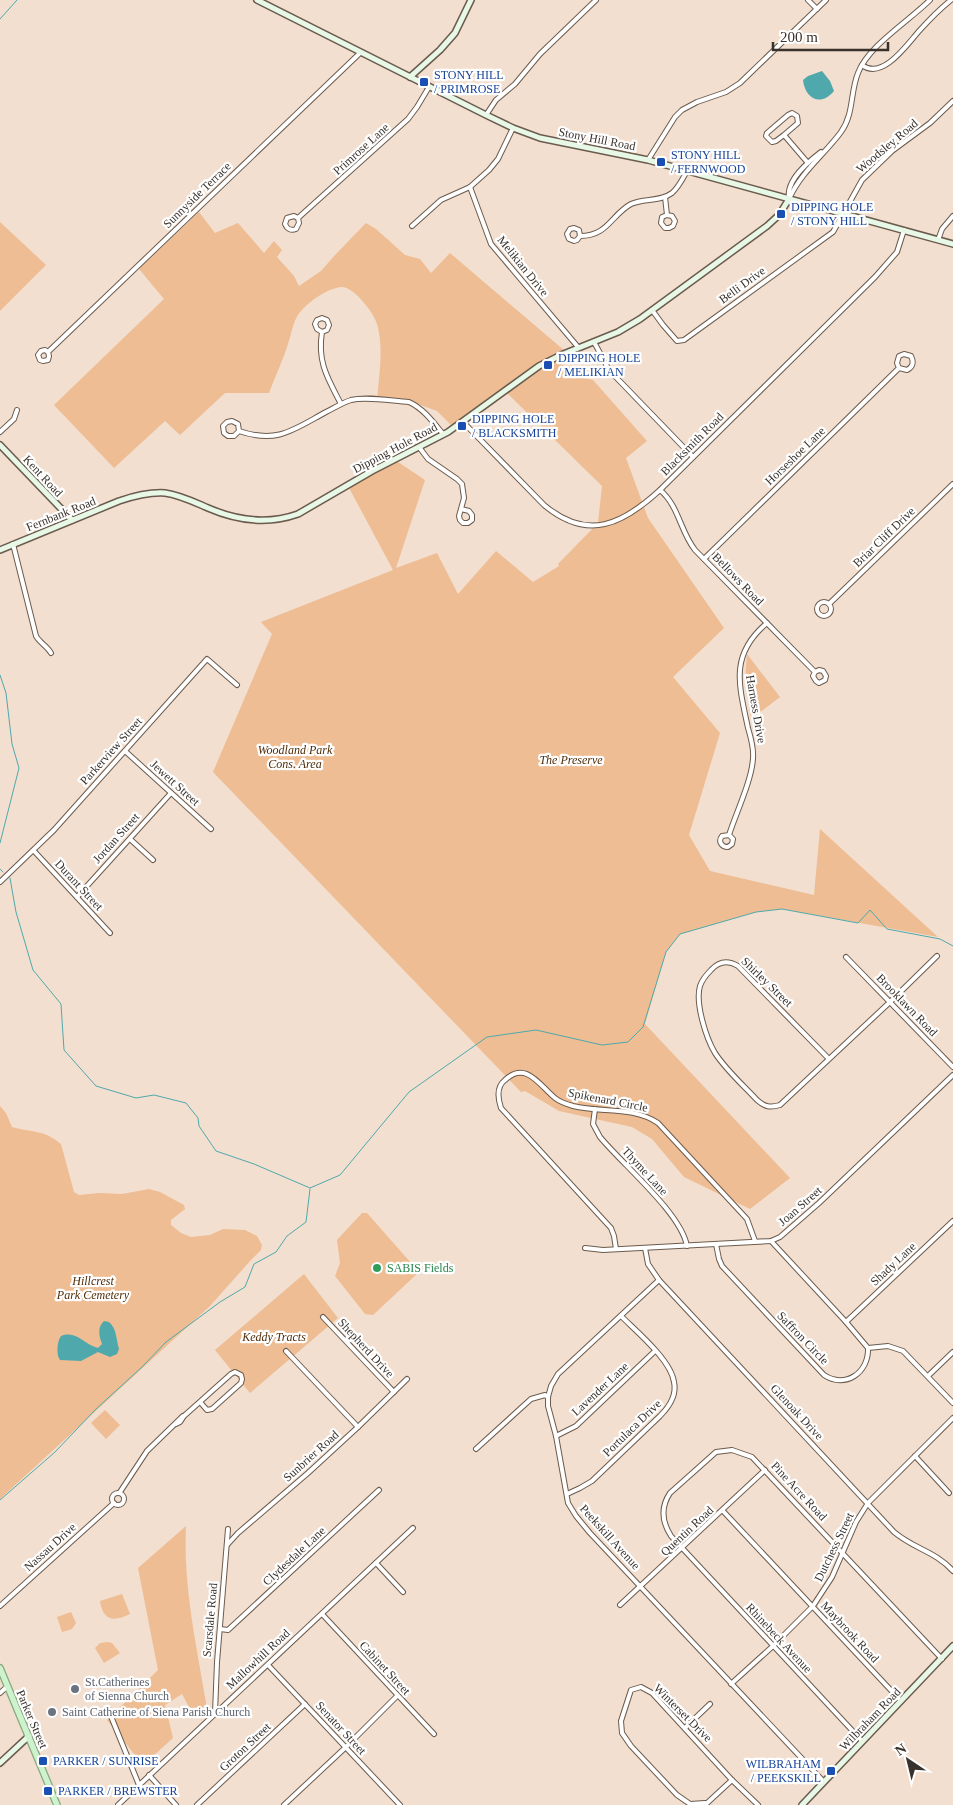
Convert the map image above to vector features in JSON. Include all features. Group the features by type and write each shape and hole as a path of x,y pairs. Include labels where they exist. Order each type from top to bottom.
{"main road":[{"name":"Stony Hill Road","path":"257,0 265,2 360,53 513,128 544,138 648,160 953,244"},
{"path":"410,77 456,33 471,0"},
{"name":"Dipping Hole Road","path":"129,498 152,493 164,493 175,495 220,513 256,521 286,518 298,514 372,471 463,422 528,373 549,361 578,347 618,332 652,310 767,226 779,215 789,199"},
{"name":"Kent Road","path":"0,444 72,520"},
{"name":"Fernbank Road","path":"0,550 129,498"},
{"name":"Wilbraham Road","path":"802,1805 953,1646"},
{"name":"Parker Street","path":"0,1668 29,1736 54,1804"},
{"path":"0,1763 29,1736"}],"street":[{"path":"486,114 496,100 514,84 540,54 596,0"},
{"path":"808,0 817,9"},
{"path":"648,160 675,117 682,110 697,102 726,92 740,83 826,0"},
{"path":"789,199 795,186 841,132 847,122 858,72 862,65 874,49 930,0"},
{"path":"862,65 869,68 886,65 951,0"},
{"name":"Sunnyside Terrace","path":"48,352 360,53"},
{"name":"Primrose Lane","path":"298,218 404,123 417,107 429,87"},
{"name":"Woodsley Road","path":"844,213 856,188 870,170 930,123 953,101"},
{"path":"788,115 797,116 798,123 784,136 772,142 766,136 788,115"},
{"path":"412,226 441,200 470,187 495,165 513,128"},
{"path":"784,136 808,163"},
{"path":"789,199 788,192 790,186 808,163 826,148"},
{"path":"580,236 592,235 602,230 631,204 665,197 676,188 687,171"},
{"name":"Melikian Drive","path":"470,187 491,244 578,347"},
{"path":"665,197 667,215"},
{"name":"Belli Drive","path":"652,310 677,341 684,340 833,232 844,213"},
{"path":"938,240 942,229 953,216"},
{"name":"Blacksmith Road","path":"463,422 554,514 573,522 594,525 616,522 643,506 660,490 880,271 897,252 904,230"},
{"path":"322,332 320,352 323,367 341,404"},
{"path":"594,342 609,370 693,457"},
{"name":"Horseshoe Lane","path":"904,354 911,356 913,361 912,367 904,370 899,368 897,360 899,356 904,354"},
{"name":"Horseshoe Lane","path":"704,559 899,368"},
{"path":"238,431 260,436 280,435 341,404 362,399 409,402 422,410 443,434"},
{"path":"0,432 14,419 17,410"},
{"path":"234,421 238,426 238,431 234,436 228,436 224,433 223,426 227,422 234,421"},
{"path":"418,447 428,460 460,481 464,492 461,509"},
{"name":"Briar Cliff Drive","path":"829,604 953,484"},
{"name":"Bellows Road","path":"660,490 673,505 690,542 704,559 815,672"},
{"path":"13,544 36,636 51,653"},
{"name":"Harness Drive","path":"729,835 748,779 753,757 740,690 740,664 747,644 756,632 767,623"},
{"name":"Parkerview Street","path":"0,882 34,851 207,659 237,685"},
{"name":"Jewett Street","path":"125,751 211,829"},
{"name":"Jordan Street","path":"77,897 171,793"},
{"path":"130,839 153,860"},
{"name":"Durant Street","path":"34,851 110,933"},
{"name":"Shirley Street","path":"829,1059 738,966 732,962 722,962 713,967 706,975 700,986 698,999 702,1020 710,1044 722,1062 763,1105 771,1107 780,1105 890,1002 937,956"},
{"name":"Brooklawn Road","path":"846,957 953,1067"},
{"name":"Spikenard Circle","path":"616,1249 614,1236 610,1228 501,1108 498,1097 500,1088 502,1081 509,1076 524,1073 538,1080 557,1099 575,1106 650,1117 658,1123 748,1219 755,1242"},
{"name":"Joan Street","path":"585,1248 603,1250 771,1241 787,1232 819,1203 953,1075"},
{"name":"Thyme Lane","path":"595,1109 593,1124 600,1137 672,1217 685,1236 687,1246"},
{"name":"Shady Lane","path":"846,1322 953,1221"},
{"path":"771,1241 868,1348 884,1346 899,1349 913,1360 953,1403"},
{"name":"Saffron Circle","path":"716,1244 722,1266 824,1375 833,1380 841,1381 854,1377 864,1367 868,1348"},
{"name":"Glenoak Drive","path":"645,1248 648,1264 659,1280 894,1532 905,1541 936,1555 953,1571"},
{"path":"476,1449 527,1402 538,1396 548,1397 558,1374 659,1280"},
{"name":"Portulaca Drive","path":"567,1494 592,1481 669,1406 674,1393 674,1382 669,1368 621,1316"},
{"name":"Shepherd Drive","path":"323,1317 394,1392"},
{"path":"286,1351 358,1427"},
{"name":"Lavender Lane","path":"556,1436 576,1426 655,1351"},
{"path":"928,1376 953,1352"},
{"name":"Nassau Drive","path":"114,1503 113,1496 120,1492 148,1451 184,1416 230,1374 237,1372 241,1375 241,1383 212,1409 207,1410 200,1402"},
{"name":"Sunbrier Road","path":"228,1544 358,1427 407,1379"},
{"name":"Peekskill Avenue","path":"548,1397 548,1406 556,1436 569,1506 578,1519 824,1782"},
{"name":"Dutchess Street","path":"732,1684 813,1606 832,1577 856,1522 868,1503 953,1418"},
{"name":"Pine Acre Road","path":"682,1548 666,1529 663,1515 665,1501 710,1456 724,1450 736,1450 748,1454 766,1470 942,1659"},
{"path":"915,1456 949,1493"},
{"name":"Quentin Road","path":"620,1605 642,1587 766,1470"},
{"name":"Clydesdale Lane","path":"220,1629 228,1630 379,1490"},
{"name":"Nassau Drive","path":"114,1503 119,1505 124,1501 124,1496 120,1492"},
{"name":"Nassau Drive","path":"0,1606 114,1503"},
{"name":"Maybrook Road","path":"723,1511 901,1701"},
{"name":"Mallowhill Road","path":"118,1805 413,1528"},
{"name":"Scarsdale Road","path":"215,1713 228,1529"},
{"name":"Rhinebeck Avenue","path":"682,1548 862,1742"},
{"path":"376,1563 403,1592"},
{"name":"Cabinet Street","path":"322,1614 434,1734"},
{"name":"Senator Street","path":"268,1665 400,1805"},
{"path":"0,1693 8,1686"},
{"name":"Winterset Drive","path":"732,1780 705,1804 690,1804 677,1795 631,1746 622,1733 621,1722 631,1690 641,1686 652,1693 732,1780 758,1805"},
{"path":"284,1805 397,1696"},
{"name":"Groton Street","path":"197,1805 305,1704"},
{"path":"685,1728 710,1704"},
{"path":"108,1709 139,1785"},
{"path":"149,1775 176,1805"}],"green space":[{"path":"199,212 215,233 238,223 264,253 274,241 282,250 277,257 294,276 299,286 321,271 366,223 376,229 405,255 420,259 431,273 450,253 565,351 555,358 573,372 593,380 647,441 626,458 648,518 724,628 673,677 720,733 689,835 710,871 814,895 820,829 938,937 782,909 756,912 680,934 666,952 645,1024 790,1178 750,1209 684,1177 652,1139 632,1127 559,1111 525,1091 521,1092 213,772 272,634 261,622 393,570 347,484 395,460 425,480 396,568 437,553 458,594 496,551 533,582 559,566 558,564 598,523 602,486 507,393 485,410 454,428 437,411 415,403 377,400 381,352 377,324 363,301 352,291 342,287 330,290 317,297 298,315 269,393 225,393 180,435 165,421 114,468 54,405 164,299 139,269"},
{"path":"0,222 46,265 0,311"},
{"path":"747,654 780,697 751,719 745,679"},
{"name":"Hillcrest Park Cemetery","path":"0,1106 6,1113 12,1127 49,1136 61,1144 74,1192 79,1195 99,1193 122,1194 149,1189 160,1192 184,1205 185,1209 171,1220 171,1225 181,1233 191,1237 210,1235 223,1229 245,1230 257,1236 262,1245 261,1250 210,1306 0,1499"},
{"name":"SABIS Fields","path":"362,1213 367,1213 419,1272 373,1315 365,1314 335,1276 340,1263 337,1240"},
{"name":"Keddy Tracts","path":"304,1274 338,1318 250,1393 215,1350"},
{"path":"105,1410 120,1425 106,1439 91,1423"},
{"path":"186,1526 189,1595 207,1708 195,1718 182,1694 165,1705 173,1738 143,1765 107,1720 158,1670 138,1568"},
{"path":"122,1594 130,1614 114,1619 110,1618 101,1608 100,1601"},
{"path":"71,1612 76,1623 72,1629 62,1632 57,1617"},
{"path":"100,1643 112,1643 120,1653 104,1663 95,1648"}],"water":[{"path":"822,71 830,81 834,91 824,99 819,100 810,96 804,87 803,80"},
{"path":"104,1321 109,1322 115,1331 119,1349 117,1354 110,1357 98,1352 81,1361 60,1360 58,1348 61,1336 76,1336 98,1348 102,1344 99,1335"}],"waterway":[{"path":"0,19 17,0"},
{"path":"0,675 6,693 12,744 19,768 0,843"},
{"path":"0,869 3,872"},
{"path":"10,878 16,912 33,970 61,1004 64,1050 96,1086 136,1098 154,1095 186,1103 198,1118 199,1126 216,1151 254,1164 310,1188 340,1175 409,1092 487,1037 536,1030 602,1045 628,1042 643,1027 666,952 680,934 756,912 782,909 858,923 870,910 887,929 940,939 953,946"},
{"path":"0,1500 55,1452 96,1409 166,1342 220,1302 245,1287 254,1264 276,1252 287,1236 306,1222 310,1189"}],"place":[{"name":"STONY HILL / PRIMROSE","path":"424,82"},
{"name":"STONY HILL / FERNWOOD","path":"661,162"},
{"name":"DIPPING HOLE / STONY HILL","path":"781,214"},
{"name":"DIPPING HOLE / MELIKIAN","path":"548,365"},
{"name":"DIPPING HOLE / BLACKSMITH","path":"462,426"},
{"name":"SABIS Fields","path":"377,1268"},
{"name":"St.Catherines of Sienna Church","path":"75,1689"},
{"name":"Saint Catherine of Siena Parish Church","path":"52,1712"},
{"name":"PARKER / SUNRISE","path":"43,1761"},
{"name":"WILBRAHAM / PEEKSKILL","path":"831,1771"},
{"name":"PARKER / BREWSTER","path":"48,1791"}],"park label":[{"name":"Woodland Park Cons. Area","path":"295,757"},
{"name":"The Preserve","path":"571,760"}]}
